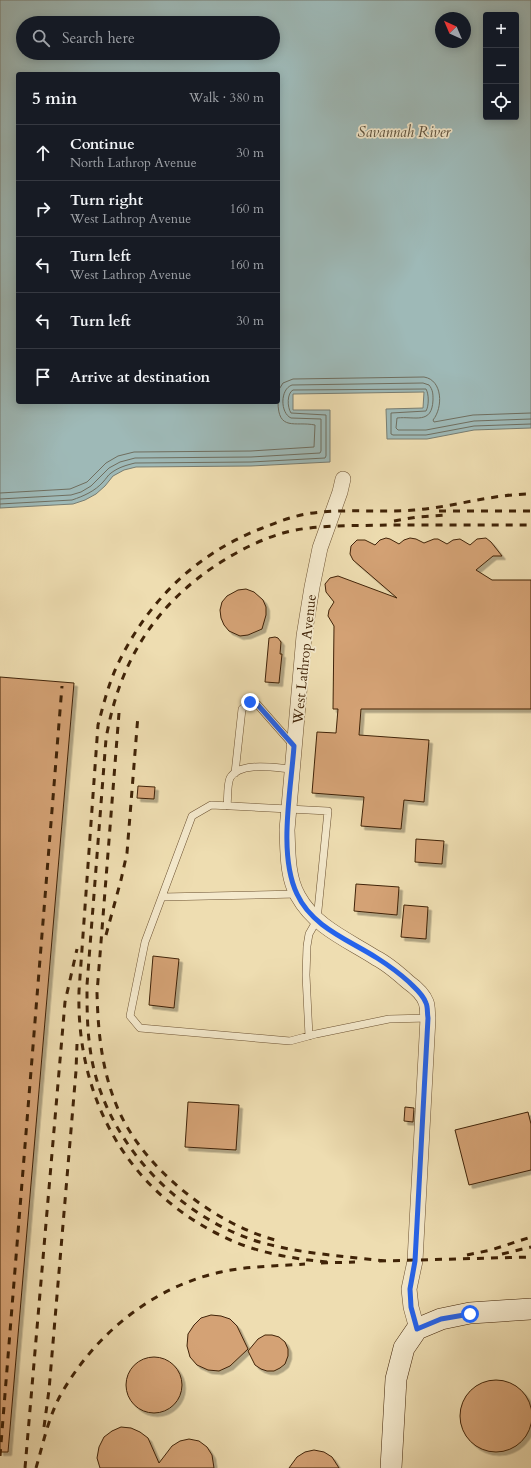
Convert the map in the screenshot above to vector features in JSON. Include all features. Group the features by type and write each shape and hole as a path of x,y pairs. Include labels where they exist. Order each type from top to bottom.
{"street":[{"name":"West Lathrop Avenue","path":"343,479 340,492 320,548 304,636 287,830 288,855 291,876 297,894 308,912 339,936 378,958 419,991 426,1002 428,1018 415,1261 410,1289 411,1307 417,1329"},
{"path":"391,1468 396,1379 404,1348 417,1329 441,1319 463,1315 531,1309"}],"lane":[{"path":"227,806 230,779 234,773 242,709 250,702 257,704 294,746"},
{"path":"234,773 251,767 292,769"},
{"path":"309,1036 306,975 307,946 309,934 317,920 328,811 212,805 192,816 145,942 130,1016 140,1028 290,1040 309,1036 389,1019 428,1018"},
{"path":"162,897 297,894"}],"water":[{"name":"Savannah River","path":"0,0 531,0 531,428 474,430 427,439 387,439 386,409 423,408 424,392 293,394 293,410 330,410 330,462 251,466 136,467 124,470 113,476 96,494 73,504 0,508"}],"building":[{"path":"386,538 399,544 410,538 424,543 438,539 447,544 453,540 460,539 470,545 477,539 486,538 502,556 493,556 476,570 492,580 531,580 531,709 361,709 359,735 429,740 424,802 404,800 401,829 361,826 364,797 312,793 317,732 336,733 338,709 333,709 334,626 328,616 329,610 334,602 326,592 325,584 330,578 338,576 397,598 353,560 350,554 351,546 357,540 365,540 375,545 380,540"},
{"path":"246,589 254,592 263,600 266,607 266,615 262,629 248,635 240,636 229,631 224,625 220,610 222,602 227,596 238,590"},
{"path":"275,637 281,642 280,654 282,654 279,683 265,682 269,638"},
{"path":"0,677 74,683 8,1452 0,1452"},
{"path":"138,786 155,787 154,799 137,798"},
{"path":"416,839 444,841 442,864 415,862"},
{"path":"356,884 399,887 397,915 354,911"},
{"path":"404,905 428,907 426,939 401,937"},
{"path":"153,956 179,959 174,1008 149,1005"},
{"path":"188,1102 239,1105 236,1150 185,1147"},
{"path":"405,1107 414,1108 413,1122 404,1121"},
{"path":"528,1112 531,1124 531,1170 469,1185 455,1130"},
{"path":"211,1315 230,1319 237,1326 248,1349 230,1366 219,1371 208,1370 197,1365 190,1357 187,1346 188,1334 194,1325 201,1318"},
{"path":"265,1335 279,1337 285,1342 288,1349 288,1356 285,1364 274,1371 267,1371 255,1365 248,1351 258,1339"},
{"path":"154,1357 165,1359 174,1365 180,1374 182,1385 180,1396 174,1405 165,1411 154,1413 143,1411 134,1405 128,1396 126,1385 128,1374 134,1365 143,1359"},
{"path":"489,1380 503,1380 510,1382 522,1390 530,1402 532,1416 530,1430 522,1442 510,1450 503,1452 489,1452 482,1450 470,1442 462,1430 460,1423 460,1409 462,1402 470,1390 482,1382"},
{"path":"121,1427 131,1428 148,1438 159,1463 172,1446 180,1441 189,1439 199,1441 207,1447 212,1455 214,1468 100,1468 97,1458 99,1447 104,1437"},
{"path":"314,1450 324,1452 332,1457 339,1468 289,1468 297,1457 305,1452"}],"railway":[{"path":"327,1262 292,1258 257,1250 235,1242 198,1223 166,1200 139,1173 117,1142 100,1108 87,1071 81,1032 79,991 98,725 108,689 116,668 128,644 157,602 193,567 236,540 277,522 306,514 333,511 414,510 487,498 531,494"},
{"path":"439,511 531,511"},
{"path":"394,521 417,517 446,515"},
{"path":"385,1261 318,1254 284,1248 253,1240 223,1227 194,1210 168,1190 145,1166 125,1140 109,1111 97,1080 90,1048 87,1001 106,739 112,711 120,685 131,660 144,637 159,616 177,597 198,579 221,562 243,549 267,538 308,528 389,525 531,525"},
{"path":"0,1456 62,686"},
{"path":"119,713 97,993 98,1023 108,1081 118,1109 130,1131 145,1152 163,1172 183,1191 228,1221 252,1232 275,1240"},
{"path":"106,935 127,853 138,715"},
{"path":"25,1468 65,1002 77,949"},
{"path":"44,1427 49,1390 77,1044"},
{"path":"467,1255 491,1250 531,1237"},
{"path":"502,1254 531,1247"},
{"path":"379,1261 531,1257"},
{"path":"321,1263 355,1262"},
{"path":"36,1468 49,1423 60,1396 90,1353 127,1317 172,1289 196,1279 242,1268 305,1264"}],"route":[{"path":"250,702 257,704 294,746 287,830 291,876 297,894 308,912 324,926 378,958 419,991 426,1002 428,1018 415,1261 410,1289 411,1307 417,1329 441,1319 470,1314"}]}
